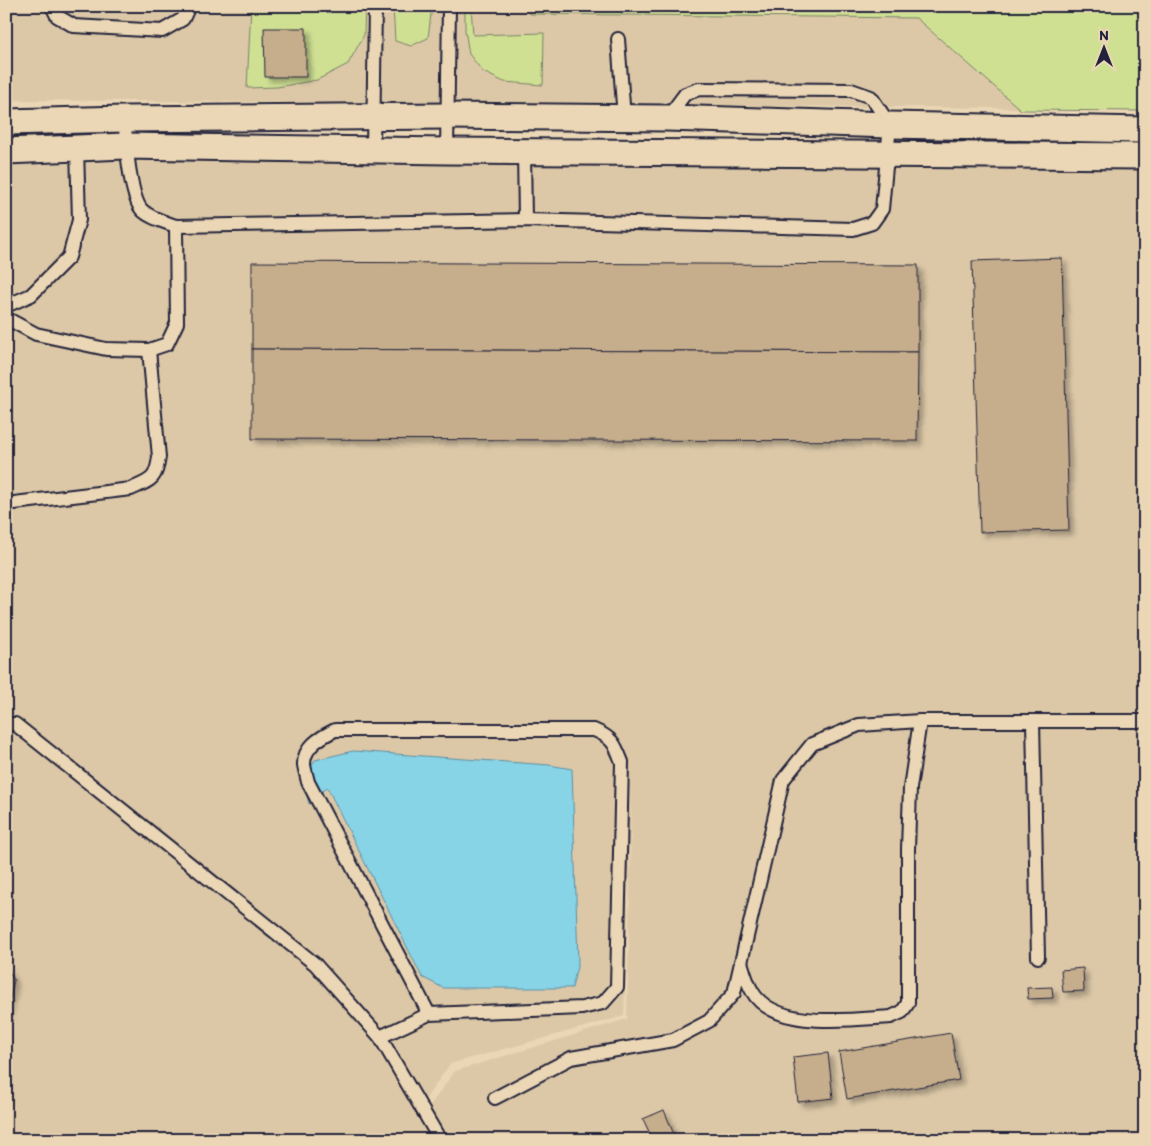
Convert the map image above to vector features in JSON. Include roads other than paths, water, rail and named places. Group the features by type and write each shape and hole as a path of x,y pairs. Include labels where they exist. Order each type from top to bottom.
{"street":[{"path":"6,122 447,116 667,118 1145,130"},
{"path":"6,151 125,146 447,151 1145,156"}],"lane":[{"path":"52,6 57,16 74,26 162,31 183,19 189,6"},
{"path":"373,149 375,6"},
{"path":"447,151 449,6"},
{"path":"618,39 624,118"},
{"path":"125,119 125,146 135,191 142,210 156,219 176,226 525,220 853,229 872,222 882,209 890,125 871,97 851,90 700,89 685,94 667,118"},
{"path":"6,306 31,295 70,256 79,220 77,148"},
{"path":"524,151 525,220"},
{"path":"6,318 36,334 106,349 149,350 167,344 177,324 176,226"},
{"path":"6,504 131,489 149,481 157,473 159,457 149,350"},
{"path":"741,962 752,992 766,1006 787,1015 815,1020 891,1017 902,1012 908,1003 910,788 920,721"},
{"path":"495,1098 571,1058 673,1040 709,1021 734,993 783,780 812,744 859,725 920,721 1145,721"},
{"path":"1033,721 1038,957"},
{"path":"6,724 15,724 315,964 380,1037 440,1140"},
{"path":"380,1037 429,1014 582,1008 603,1003 617,987 622,762 608,736 594,730 335,730 320,737 309,748 304,764 308,782 429,1014"}],"water":[{"path":"353,751 549,765 572,769 578,962 572,988 443,988 422,977 327,787 309,804 303,781 315,760"}]}
